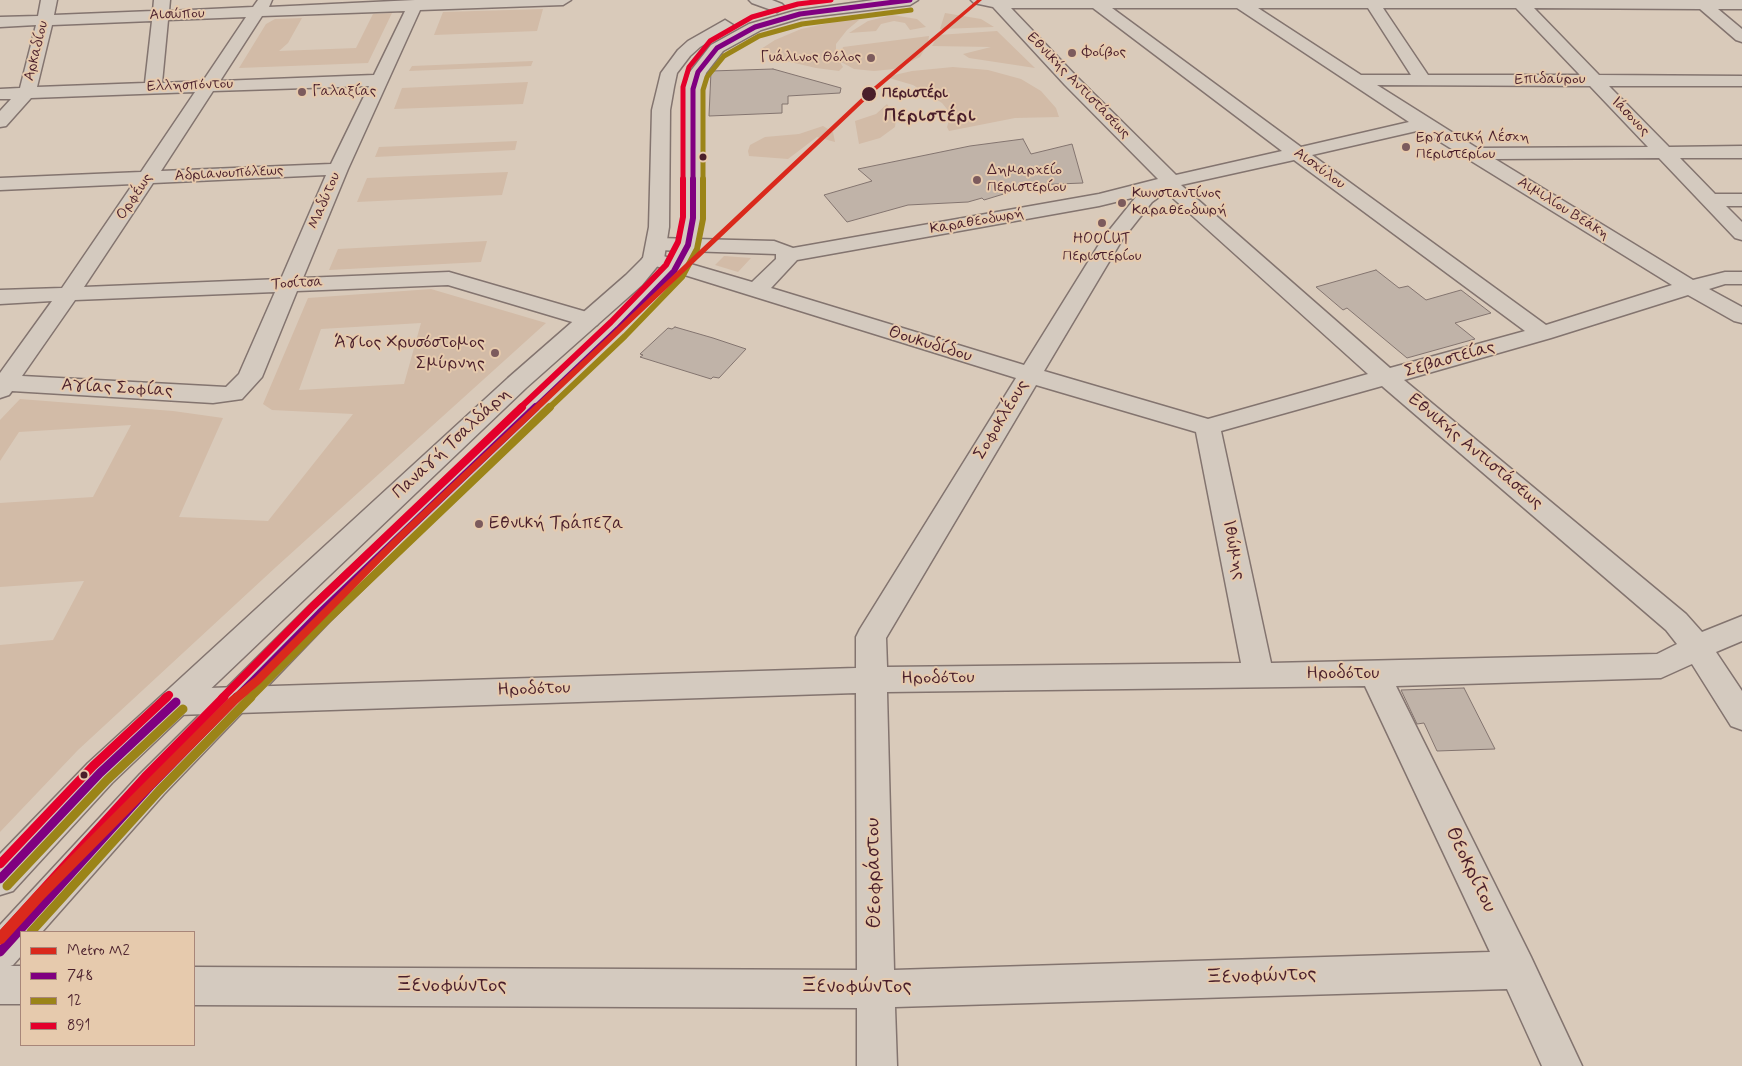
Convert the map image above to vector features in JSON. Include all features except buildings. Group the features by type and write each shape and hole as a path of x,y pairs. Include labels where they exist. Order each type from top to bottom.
{"street":[{"name":"Αρκαδίου","path":"0,122 26,93 32,80 50,0"},
{"name":"Αισώπου","path":"0,22 46,20 161,8 563,0"},
{"path":"757,0 777,7"},
{"path":"669,254 661,110 669,73 684,53 708,35 738,19 777,7 812,0"},
{"path":"669,254 693,218 693,89 698,72 705,60 717,48 736,35 774,21 821,10 910,0"},
{"path":"979,0 998,3 1372,1 1701,2 1742,4"},
{"name":"Αιμιλίου Βεάκη","path":"1237,1 1424,124 1690,287 1742,316"},
{"path":"1372,1 1423,80"},
{"name":"Ιάσονος","path":"1518,2 1742,234"},
{"path":"1701,2 1742,36"},
{"name":"Μαδύτου","path":"233,394 250,377 338,169 381,80 424,3"},
{"name":"Εθνικής Αντιστάσεως","path":"998,3 1170,182 1387,378 1676,622 1696,647 1742,717"},
{"name":"Αισχύλου","path":"1096,3 1297,154 1543,333"},
{"name":"Ορφέως","path":"2,385 70,292 149,177 207,85 261,6"},
{"path":"152,87 161,8"},
{"name":"Ελλησπόντου","path":"0,94 381,80"},
{"name":"Επιδαύρου","path":"1357,80 1742,81"},
{"name":"Καραθεοδωρή","path":"787,256 1099,200 1424,124"},
{"path":"1473,154 1742,152"},
{"name":"Αδριανουπόλεως","path":"0,184 338,169"},
{"name":"Σοφοκλέους","path":"874,680 872,637 1113,238 1145,198 1170,182"},
{"path":"1709,200 1742,200"},
{"path":"669,254 774,247 784,250 787,256 786,261 754,291"},
{"name":"Θουκυδίδου","path":"669,254 754,291 1208,427"},
{"name":"Παναγή Τσαλδάρη","path":"0,879 100,773 503,396 634,280 669,254"},
{"name":"Παναγή Τσαλδάρη","path":"0,952 152,784 320,613 618,329 669,254"},
{"name":"Τοσίτσα","path":"0,297 70,292 449,278 589,320"},
{"name":"Σεβαστείας","path":"1208,427 1543,333 1690,287 1725,278 1742,278"},
{"name":"Αγίας Σοφίας","path":"2,385 213,395 233,394"},
{"name":"Ιθώμης","path":"1208,427 1258,674"},
{"name":"Ηροδότου","path":"176,702 874,680 1375,674 1660,666 1696,647 1742,628"},
{"name":"Θεοκρίτου","path":"1375,674 1518,970 1562,1066"},
{"name":"Θεοφράστου","path":"874,680 877,1066"},
{"name":"Ξενοφώντος","path":"195,986 876,989 1518,970"},
{"path":"0,985 20,985"}],"shaded area":[{"path":"543,9 537,31 434,35 443,12"},
{"path":"392,13 368,63 239,68 266,24 275,19 302,18 288,43 279,51 356,48 373,14"},
{"path":"945,13 981,19 994,27 940,29"},
{"path":"892,15 917,19 926,27 910,30 905,23 894,21 881,24 876,31 849,33 868,21"},
{"path":"849,19 859,20 847,30 836,44 836,56 843,67 839,71 816,68 773,58 761,49 775,40 801,29"},
{"path":"997,31 1035,68 969,58 963,54 991,47 932,46 938,35"},
{"path":"929,36 928,43 920,57 894,69 874,71 854,69 841,62 840,56 843,47"},
{"path":"533,61 531,66 409,71 412,66"},
{"path":"953,67 988,70 1021,79 1041,91 1056,108 1059,117 1015,118 949,131 947,127 951,114 942,103 913,85 889,78 890,76 912,71"},
{"path":"528,82 523,104 394,109 402,88"},
{"path":"887,104 896,119 895,127 880,138 859,144 855,121 876,114"},
{"path":"823,126 833,132 835,142 817,137 788,159 749,156 750,145 765,137 799,134"},
{"path":"517,141 515,150 375,157 379,147"},
{"path":"508,172 502,195 357,202 367,178"},
{"path":"487,241 481,262 329,270 338,249"},
{"path":"724,256 751,258 738,272 715,265"},
{"path":"431,289 546,323 276,567 78,750 0,832 0,645 53,640 84,581 0,587 0,503 93,497 131,425 19,432 0,461 0,420 20,399 173,411 223,418 179,517 268,521 353,414 272,410 263,404 308,298","holes":["421,323 404,384 299,390 321,329"]}],"metro line":[{"name":"Μ2","path":"0,939 40,895 234,700 258,680 404,533 871,92 980,0"}],"transit line":[{"name":"891","path":"0,937 145,777 313,606 611,322 666,265 678,242 683,217 683,87 689,67 710,41 752,17 798,4 831,0"},
{"name":"748","path":"0,952 152,784 320,613 618,329 674,271 688,245 693,218 693,89 698,72 717,48 755,27 800,14 910,0"},
{"name":"12","path":"32,931 159,791 327,620 625,336 682,277 697,249 703,219 703,90 707,77 724,56 759,36 802,24 911,10"},
{"name":"891","path":"0,864 93,766 169,695"},
{"name":"748","path":"0,879 100,773 176,702"},
{"name":"12","path":"7,886 107,780 183,709"}],"place":[{"name":"Φοίβος","path":"1072,53"},
{"name":"Γυάλινος Θόλος","path":"871,58"},
{"name":"Γαλαξίας","path":"302,92"},
{"name":"Περιστέρι","path":"869,94"},
{"name":"Εργατική Λέσχη Περιστερίου","path":"1406,147"},
{"name":"Δημαρχείο Περιστερίου","path":"977,180"},
{"name":"Κωνσταντίνος Καραθεοδωρή","path":"1122,203"},
{"name":"HOOCUT Περιστερίου","path":"1102,223"},
{"name":"Άγιος Χρυσόστομος Σμύρνης","path":"495,353"},
{"name":"Εθνική Τράπεζα","path":"479,524"}],"district":[{"name":"Περιστέρι","path":"930,117"}]}
